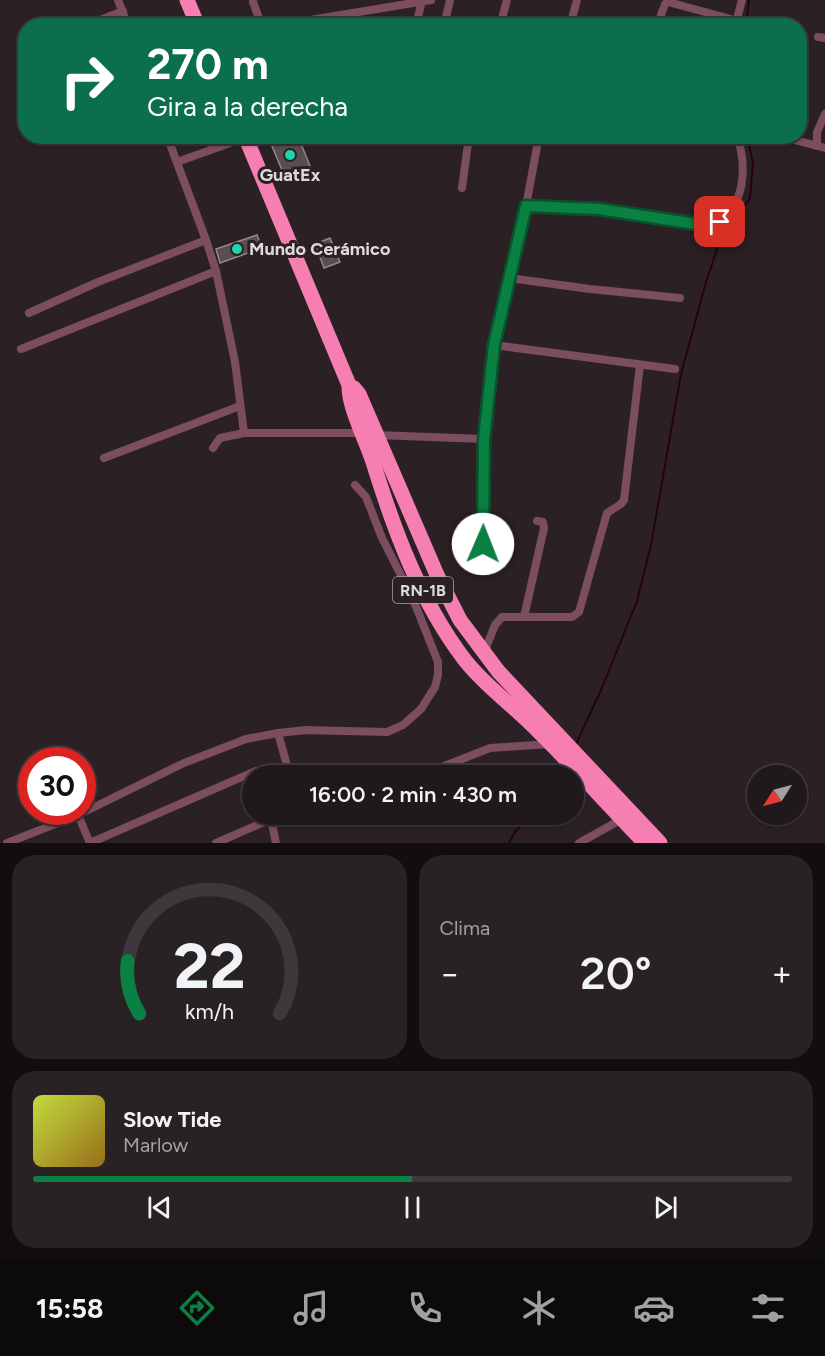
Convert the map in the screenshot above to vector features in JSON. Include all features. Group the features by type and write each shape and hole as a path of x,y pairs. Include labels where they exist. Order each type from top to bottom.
{"highway":[{"path":"187,0 195,18"},
{"name":"RN-1B","path":"249,144 349,385 350,399 370,434 460,620 483,653 620,817 645,843"},
{"name":"RN-1B","path":"370,434 380,487 395,528 426,597 450,638 474,670 550,744 569,755 660,843"}],"street":[{"path":"118,0 125,18"},
{"path":"320,18 425,0 419,18"},
{"path":"446,18 450,0"},
{"path":"502,18 507,0"},
{"path":"572,18 577,0"},
{"path":"739,18 742,0"},
{"path":"253,2 259,18"},
{"path":"660,18 668,2 721,18"},
{"path":"106,18 123,11"},
{"path":"821,147 817,132 825,114"},
{"path":"170,144 216,271 235,362 244,433"},
{"path":"177,162 227,144"},
{"path":"462,188 468,144"},
{"path":"483,544 484,439 494,345 526,206 537,144"},
{"path":"526,206 599,209 714,226 729,212 742,189 740,144"},
{"path":"28,313 98,282 206,240"},
{"path":"21,349 216,271"},
{"path":"509,278 680,298"},
{"path":"494,345 675,369"},
{"path":"483,653 500,618 572,617 579,612 607,513 624,500 640,365"},
{"path":"104,459 240,406"},
{"path":"213,448 220,438 244,433 370,434 484,439"},
{"path":"96,806 209,752 246,739 306,730 387,732 403,725 421,708 435,687 438,662 413,599 382,538 366,497 355,485"},
{"path":"366,497 380,487"},
{"path":"524,617 544,528 543,522 537,521"},
{"path":"278,733 287,765"},
{"path":"447,765 490,748 550,744"},
{"path":"82,825 90,843 242,777"},
{"path":"579,843 615,823 620,817"},
{"path":"7,843 53,825"},
{"path":"216,843 233,840 260,825"},
{"path":"271,825 276,843"}],"building":[{"name":"GuatEx","path":"271,144 301,144 312,171 287,182"},
{"name":"Mundo Cerámico","path":"257,235 262,248 220,263 216,249"},
{"path":"330,238 340,262 324,268 315,244"}],"waterway":[{"path":"747,18 749,0"},
{"path":"576,744 602,688 637,601 651,545 681,374 706,282 724,229 750,198 753,163 749,144"},
{"path":"509,843 521,825"}],"place":[{"name":"GuatEx","path":"290,155"},
{"name":"Mundo Cerámico","path":"237,249"}],"route":[{"path":"483,544 484,439 494,345 526,206 599,209 709,226 720,222"}]}
